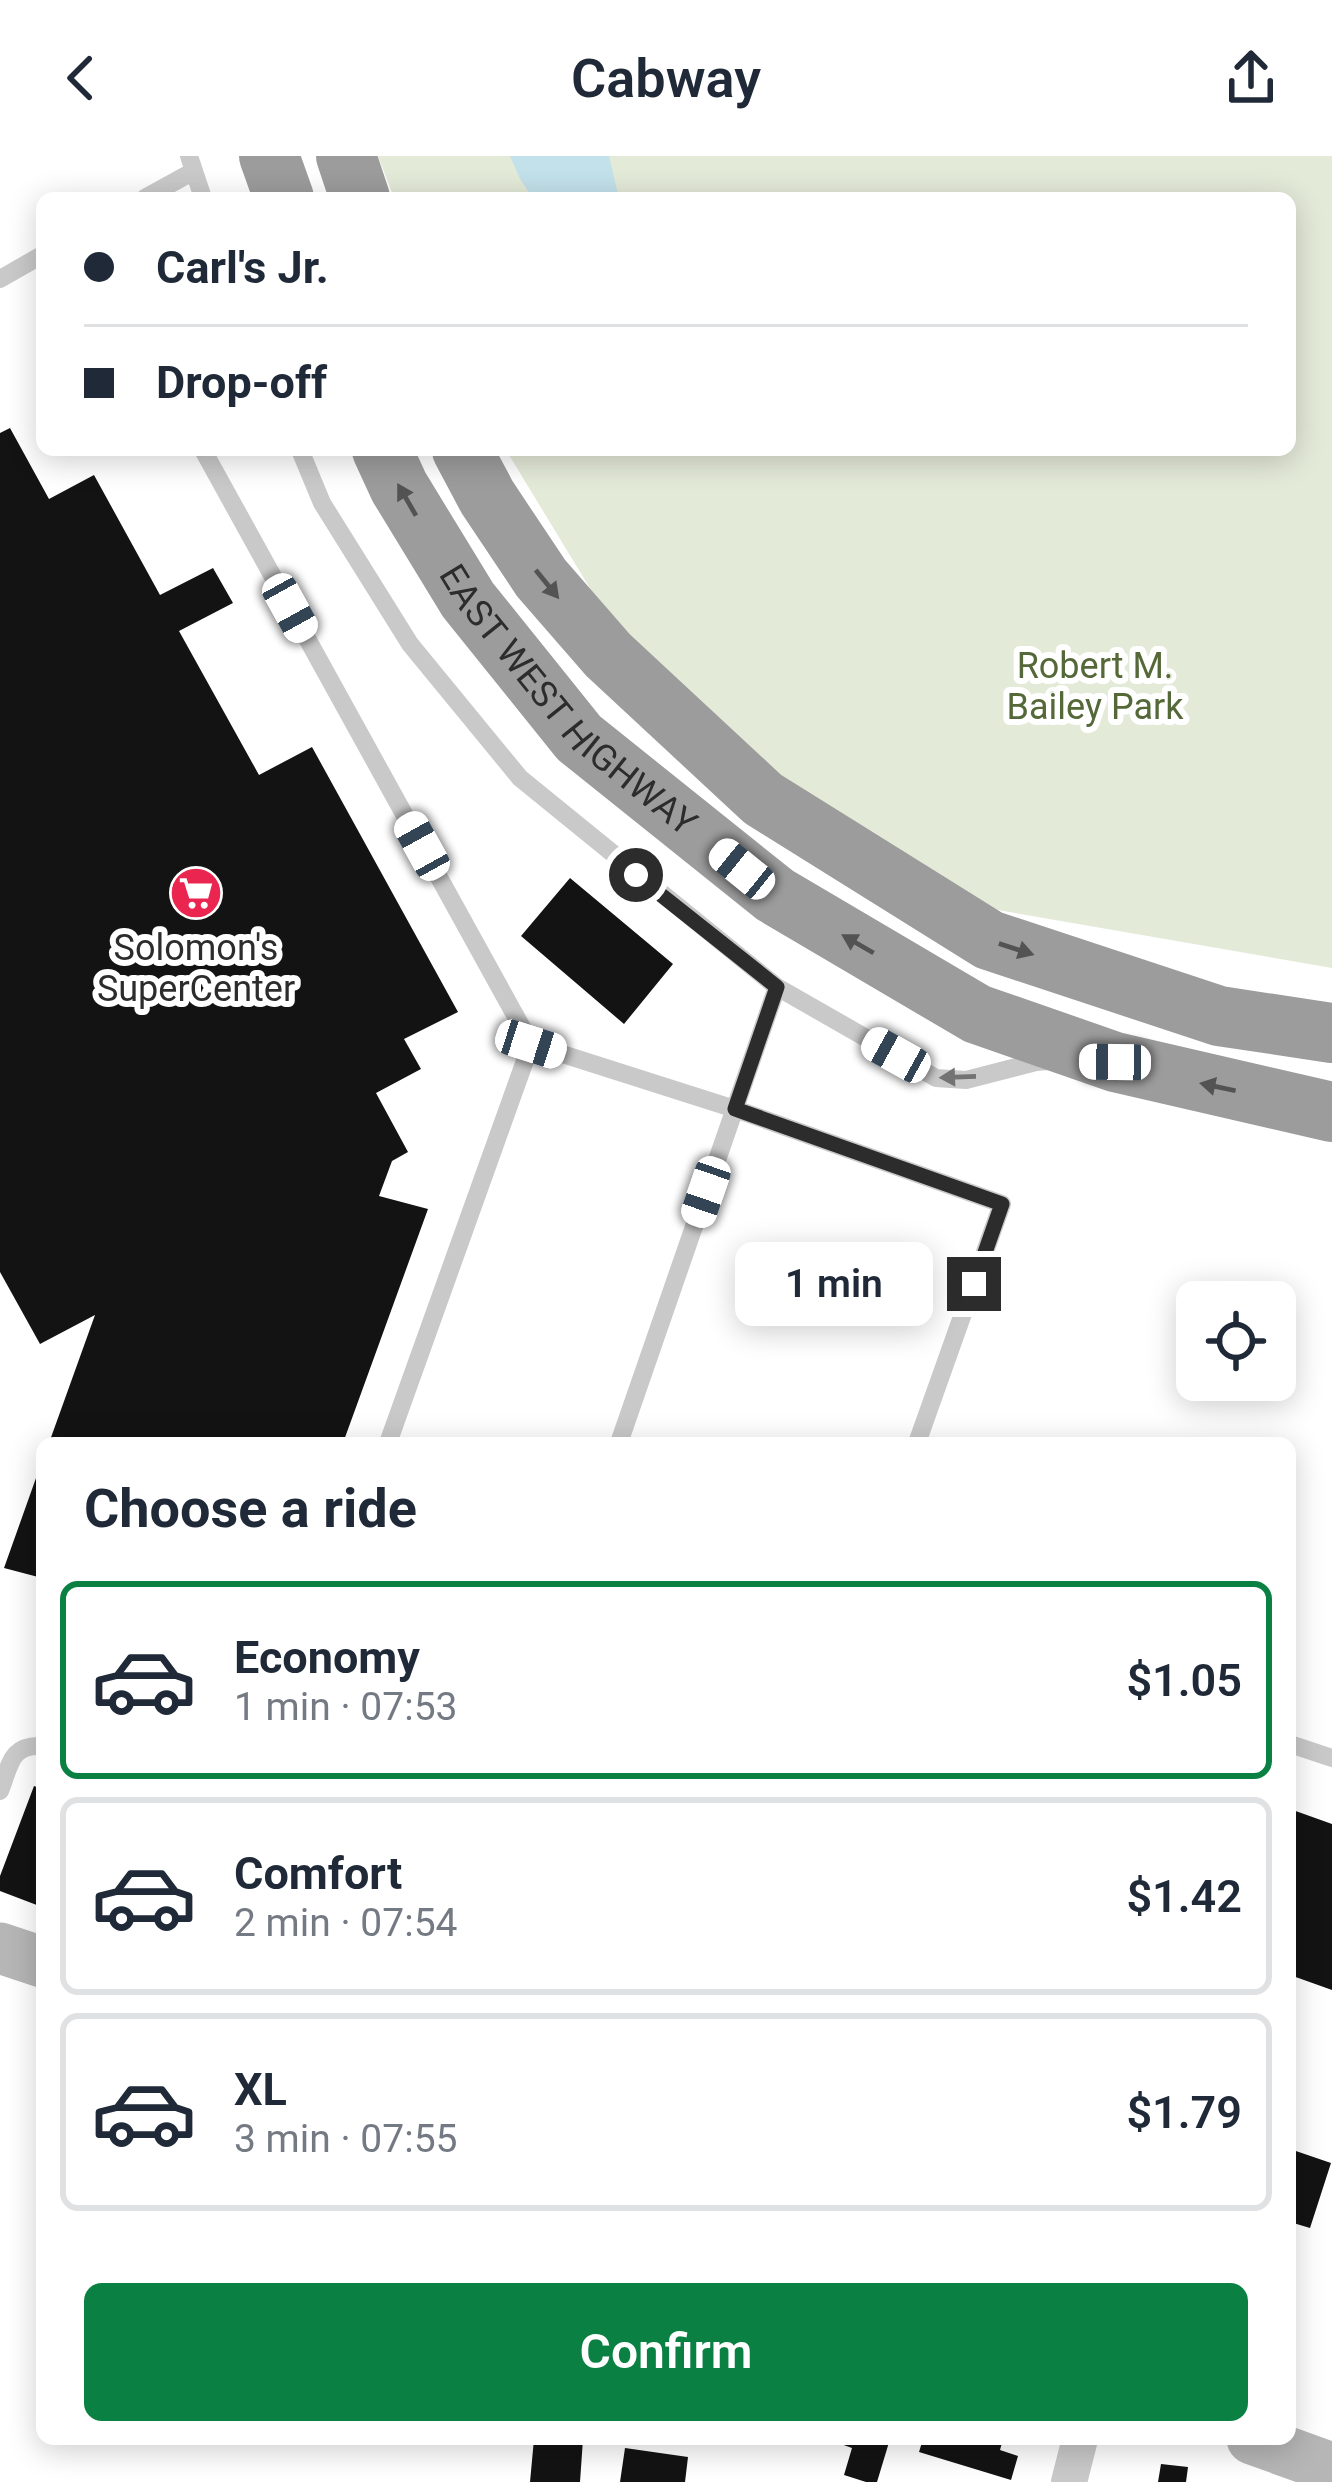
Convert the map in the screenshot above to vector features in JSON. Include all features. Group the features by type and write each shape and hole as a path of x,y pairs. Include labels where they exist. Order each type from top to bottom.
{"highway":[{"path":"269,156 282,192"},
{"path":"346,156 358,192"},
{"name":"EAST WEST HIGHWAY","path":"385,456 399,488 468,600 579,738 775,896 977,1014 1115,1062 1332,1112"},
{"name":"EAST WEST HIGHWAY","path":"465,456 541,578 608,655 763,799 988,940 1220,1016 1332,1033"}],"main road":[{"path":"0,1948 36,1960"},
{"path":"1269,2445 1332,2468"}],"street":[{"path":"1069,2482 1078,2445"}],"lane":[{"path":"153,192 192,163 201,192"},
{"path":"0,278 36,258"},
{"path":"206,456 531,1044 735,1109 1002,1204 919,1437"},
{"path":"302,456 322,503 410,644 520,778 777,987 936,1078 966,1081 1036,1062 1115,1062"},
{"path":"622,1437 777,987"},
{"path":"390,1437 531,1044"},
{"path":"0,1792 16,1752 26,1745 36,1746"},
{"path":"1296,1746 1332,1758"}],"green space":[{"name":"Robert M. Bailey Park","path":"378,156 1332,156 1332,968 998,910 784,794 628,651 510,456 1296,456 1296,192 392,192"}],"water":[{"path":"510,156 609,156 618,192 529,192"}],"building":[{"name":"Solomon's SuperCenter","path":"10,428 49,499 94,475 160,595 213,568 233,603 179,631 259,775 312,747 458,1012 404,1039 421,1069 376,1093 408,1152 392,1161 379,1196 428,1209 345,1437 51,1437 95,1315 40,1344 0,1272 0,433"},
{"path":"570,878 673,964 624,1024 521,936"},
{"path":"36,1478 36,1576 4,1568"},
{"path":"36,1787 36,1905 0,1891 0,1876"},
{"path":"1296,1811 1332,1824 1332,1990 1296,1977"},
{"path":"1296,2151 1331,2163 1310,2228 1296,2224"},
{"path":"533,2445 583,2445 580,2482 530,2482"},
{"path":"844,2445 888,2445 877,2482 844,2475 852,2448"},
{"path":"921,2445 1001,2445 1000,2450 1018,2456 1011,2480 919,2452"},
{"path":"625,2448 688,2457 685,2482 620,2482"},
{"path":"1161,2464 1188,2467 1186,2482 1158,2482"}],"place":[{"name":"Solomon's SuperCenter","path":"196,893"}],"route":[{"path":"636,875 777,987 735,1109 1002,1204 974,1284"}]}
